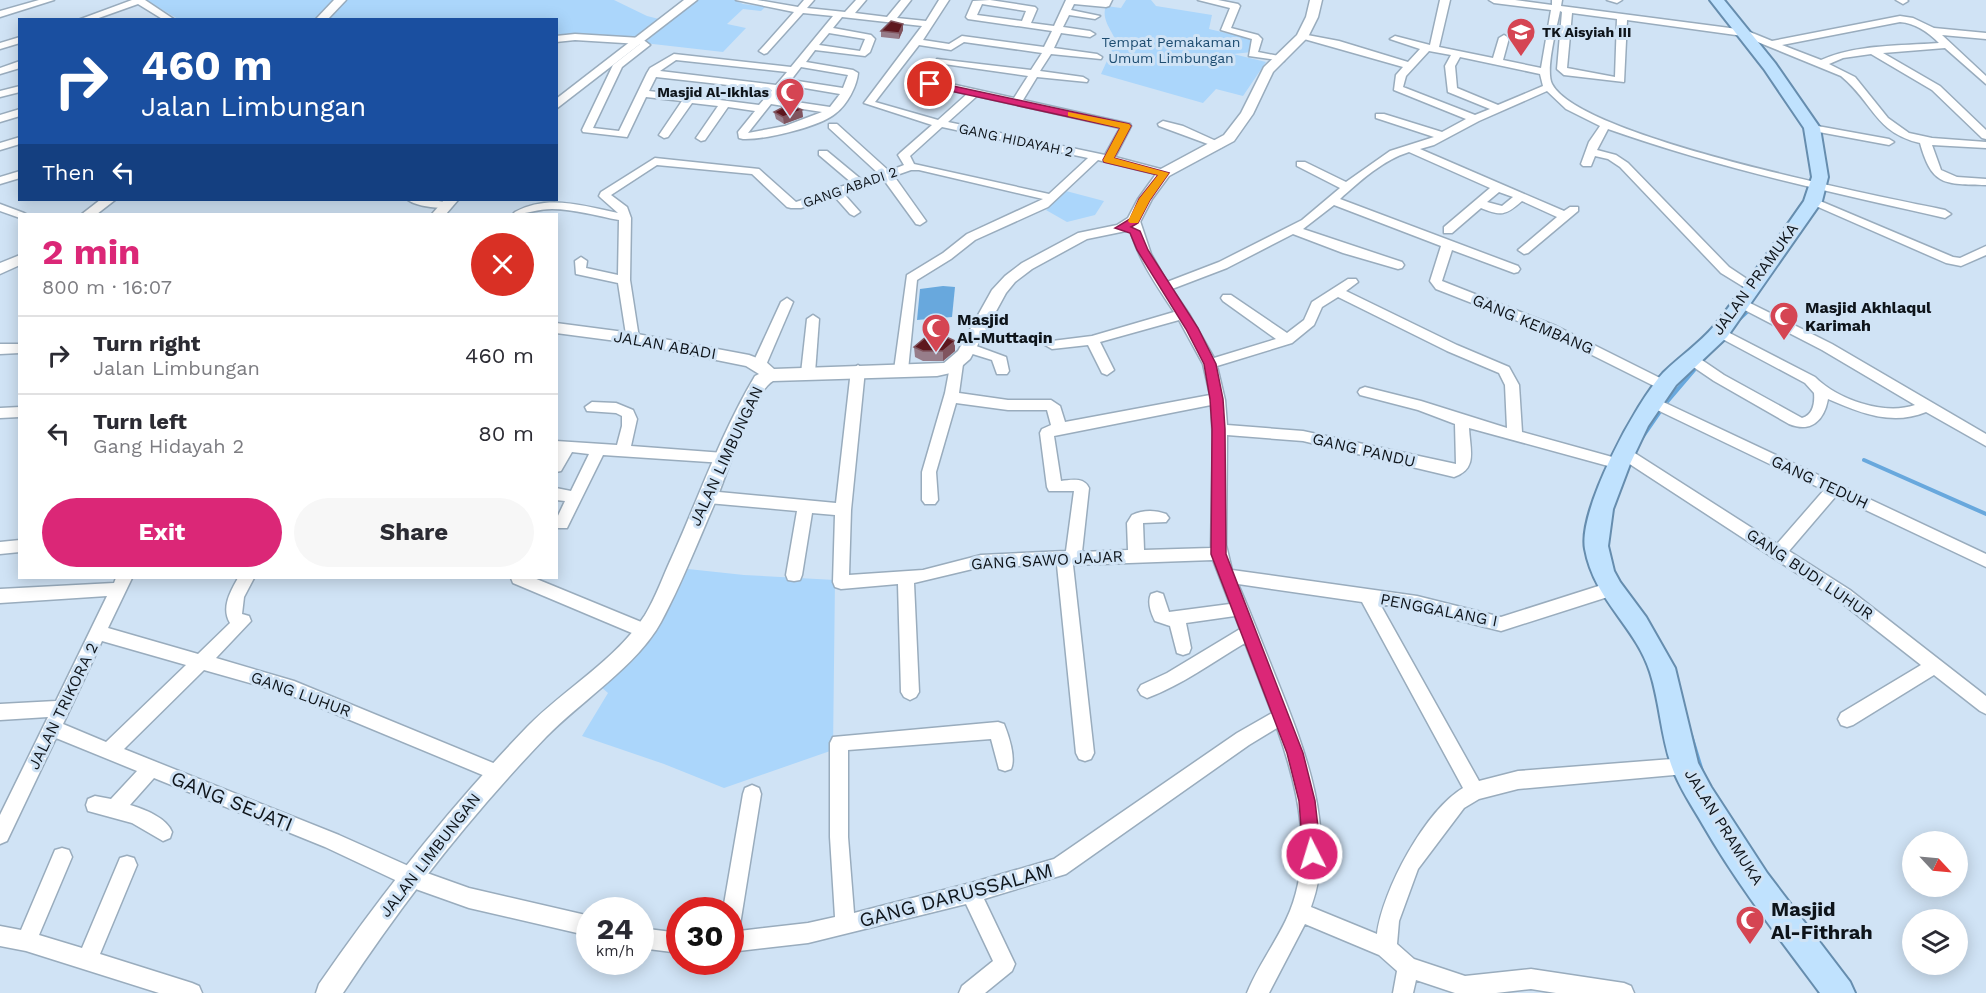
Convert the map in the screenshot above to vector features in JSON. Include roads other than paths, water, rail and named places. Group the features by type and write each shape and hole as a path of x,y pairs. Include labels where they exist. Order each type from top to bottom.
{"main road":[{"path":"1717,0 1745,33 1794,99 1812,128 1820,177 1816,194"},
{"name":"JALAN PRAMUKA","path":"1816,194 1720,332 1659,394 1639,423 1602,509 1596,546 1602,571 1611,589 1637,624 1662,668 1685,766 1740,858 1839,993"}],"street":[{"path":"0,14 49,0"},
{"path":"88,18 138,0 167,17"},
{"path":"322,18 340,0"},
{"path":"558,104 621,59 691,0"},
{"path":"741,0 800,10 928,24"},
{"path":"764,51 809,0"},
{"path":"621,59 587,130 623,135 651,70 678,56 796,67 853,72 853,79 833,111 792,127 757,136 743,136 743,132 766,105 781,85 796,67 826,30 861,0"},
{"path":"889,21 906,0"},
{"path":"944,0 917,42 951,47 958,39 965,39 1097,57"},
{"path":"1017,102 1048,50 1071,1 1106,4 1107,0"},
{"path":"1203,0 1236,3 1226,30 1255,37 1257,39 1253,54 1280,59"},
{"path":"1130,226 1144,199 1164,173 1220,145 1240,126 1268,70 1302,38 1317,0"},
{"path":"1444,0 1430,49 1401,75 1398,88 1474,119"},
{"path":"1494,0 1745,33 1845,74 1859,84 1885,122 1900,133 1925,140 1986,145"},
{"path":"1604,0 1604,16"},
{"path":"1612,0 1617,0"},
{"path":"1024,25 1032,9 979,1 971,17 1024,25 1058,30 1090,34"},
{"path":"1560,7 1562,69 1568,73 1620,80 1622,18"},
{"path":"1560,7 1545,72 1548,87 1561,100 1606,125 1629,135 1816,194 1945,214"},
{"path":"19,9 26,18"},
{"path":"1066,12 1095,16"},
{"path":"1771,44 1900,19 1910,20 1932,31 1986,81"},
{"path":"812,47 861,54 865,52 870,39 826,30"},
{"path":"1932,31 1986,36"},
{"path":"558,39 590,38 641,43"},
{"path":"1302,38 1336,43 1411,66"},
{"path":"1497,62 1504,38"},
{"path":"1395,39 1430,49 1545,72"},
{"path":"0,46 18,41"},
{"name":"GANG HIDAYAH 2","path":"917,42 892,70 869,103 938,123 1164,173"},
{"path":"1821,64 1841,55 1945,45"},
{"path":"1874,52 1936,88 1986,136"},
{"path":"1457,53 1450,66 1452,90 1497,108"},
{"path":"621,59 636,63"},
{"path":"1083,80 941,61 928,80 930,84 1126,126 1108,160"},
{"path":"0,71 18,65"},
{"path":"651,70 846,92"},
{"path":"1166,287 1223,265 1306,223 1347,187 1394,153 1430,144 1474,119 1548,87"},
{"path":"0,94 18,90"},
{"path":"642,93 725,104 833,111"},
{"path":"910,167 904,154 974,93"},
{"path":"664,135 690,99"},
{"path":"701,138 725,104"},
{"path":"0,119 18,113"},
{"path":"1380,116 1443,136"},
{"path":"1163,124 1220,145"},
{"path":"1587,164 1593,152 1594,142 1606,125"},
{"path":"832,126 886,174 920,221"},
{"path":"1812,128 1889,142"},
{"path":"1925,140 1933,168 1943,176 1951,179 1986,182"},
{"path":"0,147 18,141"},
{"path":"1411,149 1521,196 1570,213 1524,250"},
{"path":"1593,152 1612,157 1624,165 1747,296 1827,347 1986,441"},
{"path":"823,153 859,183"},
{"path":"901,370 911,278 947,256 971,237 1044,205 1094,158"},
{"name":"GANG ABADI 2","path":"625,219 623,209 605,196 607,192 655,161 755,171 791,206 802,205 836,191 910,167 1052,198"},
{"path":"1300,164 1347,187"},
{"path":"0,182 18,175"},
{"path":"1448,230 1481,204 1499,186"},
{"path":"836,191 854,212"},
{"path":"1816,194 1950,260 1961,262 1986,250"},
{"path":"1481,204 1496,210 1504,210 1521,196"},
{"path":"1332,200 1515,269"},
{"path":"90,213 107,201"},
{"path":"419,201 445,206"},
{"path":"521,213 527,209 547,206 594,211 625,219 624,280 632,338"},
{"path":"0,207 18,214"},
{"path":"1130,226 1210,364 1217,399 1219,554 1295,753 1307,801 1312,854 1309,885 1300,912 1281,954 1257,993"},
{"path":"930,500 929,471 951,397 956,364 968,348 1000,290 1027,266 1083,236 1130,226"},
{"path":"1293,230 1347,250 1398,265"},
{"name":"GANG KEMBANG","path":"1448,244 1437,281 1440,286 1551,329 1659,394"},
{"path":"0,269 18,260"},
{"path":"581,261 580,271 624,280"},
{"path":"1210,364 1287,340 1309,322 1317,305 1352,282"},
{"path":"1337,292 1504,370 1512,385 1515,435"},
{"path":"1227,298 1287,340"},
{"path":"764,370 787,302"},
{"path":"1052,345 1092,340 1183,314"},
{"path":"808,373 813,319"},
{"name":"JALAN ABADI","path":"558,328 632,338 749,361 764,370"},
{"path":"1720,332 1810,381 1821,391 1871,411 1897,415 1912,414 1927,406"},
{"path":"1092,340 1107,370"},
{"path":"0,350 18,348"},
{"path":"968,348 997,357 1001,360 1002,371"},
{"path":"1691,359 1719,378 1801,423 1810,422 1822,403 1821,391"},
{"name":"JALAN LIMBUNGAN","path":"328,993 410,877 497,773 541,727 619,659 645,631 653,619 764,370 808,373 858,370 943,370 956,364"},
{"path":"708,497 843,510 858,370"},
{"path":"1365,392 1515,435 1622,459"},
{"name":"GANG TEDUH","path":"1659,394 1835,488 1986,561"},
{"path":"951,397 1008,405 1051,405 1055,410 1054,487 1076,485 1082,488 1069,557 1085,753"},
{"path":"1053,431 1217,399"},
{"path":"592,407 619,408 631,416 631,425 623,450"},
{"path":"0,413 18,412"},
{"name":"GANG PANDU","path":"1218,429 1303,436 1454,471 1460,470 1463,466 1462,421"},
{"path":"562,447 724,458"},
{"path":"562,524 598,449"},
{"name":"GANG BUDI LUHUR","path":"1622,459 1779,552 1844,595 1986,706"},
{"path":"1779,552 1835,488"},
{"path":"558,494 575,497"},
{"path":"795,575 805,508"},
{"name":"GANG SAWO JAJAR","path":"843,510 841,582 923,576 981,561 1219,554"},
{"path":"1136,555 1135,523 1137,519 1161,518"},
{"path":"0,548 18,546"},
{"name":"PENGGALANG I","path":"1226,576 1417,603 1501,624 1611,589"},
{"path":"906,577 910,692"},
{"path":"109,751 243,621 235,618 233,610 246,579"},
{"path":"521,579 645,631"},
{"path":"0,596 121,583"},
{"name":"JALAN TRIKORA 2","path":"0,835 99,633 121,583"},
{"path":"1367,596 1474,791"},
{"path":"1157,599 1161,616 1176,618 1239,609"},
{"path":"1176,618 1183,648"},
{"path":"1147,690 1173,678 1249,632"},
{"name":"GANG LUHUR","path":"99,633 202,660 288,687 497,773"},
{"path":"1847,719 1935,666"},
{"path":"0,712 61,708"},
{"name":"GANG DARUSSALAM","path":"744,940 808,933 845,925 971,893 1059,867 1243,739 1281,717"},
{"name":"GANG SEJATI","path":"52,728 333,841 410,877"},
{"path":"845,925 839,837 838,743 998,730 1005,763"},
{"path":"1386,948 1389,921 1411,863 1451,808 1474,791 1518,780 1685,766"},
{"path":"115,809 151,768"},
{"path":"735,897 752,794"},
{"path":"95,805 137,816 163,832"},
{"path":"26,941 62,857"},
{"path":"88,959 127,865"},
{"path":"410,877 469,898 576,923"},
{"path":"969,993 1005,964 971,893"},
{"path":"1300,912 1386,948 1408,967 1465,986 1531,979 1554,988 1624,993"},
{"path":"0,936 88,959 192,993"},
{"path":"1403,993 1408,967"}],"waterway":[{"path":"1737,321 1749,310"},
{"path":"1703,360 1709,353"},
{"path":"1666,403 1695,369"},
{"path":"1641,439 1661,410"},
{"path":"1864,460 1986,514"},
{"path":"1691,736 1702,772"}],"place":[{"name":"TK Aisyiah III","path":"1521,58"},
{"name":"Masjid Al-Ikhlas","path":"790,118"},
{"name":"Masjid Akhlaqul Karimah","path":"1784,342"},
{"name":"Masjid Al-Muttaqin","path":"936,354"},
{"name":"Masjid Al-Fithrah","path":"1750,946"}],"park label":[{"name":"Tempat Pemakaman Umum Limbungan","path":"1171,50"}]}
